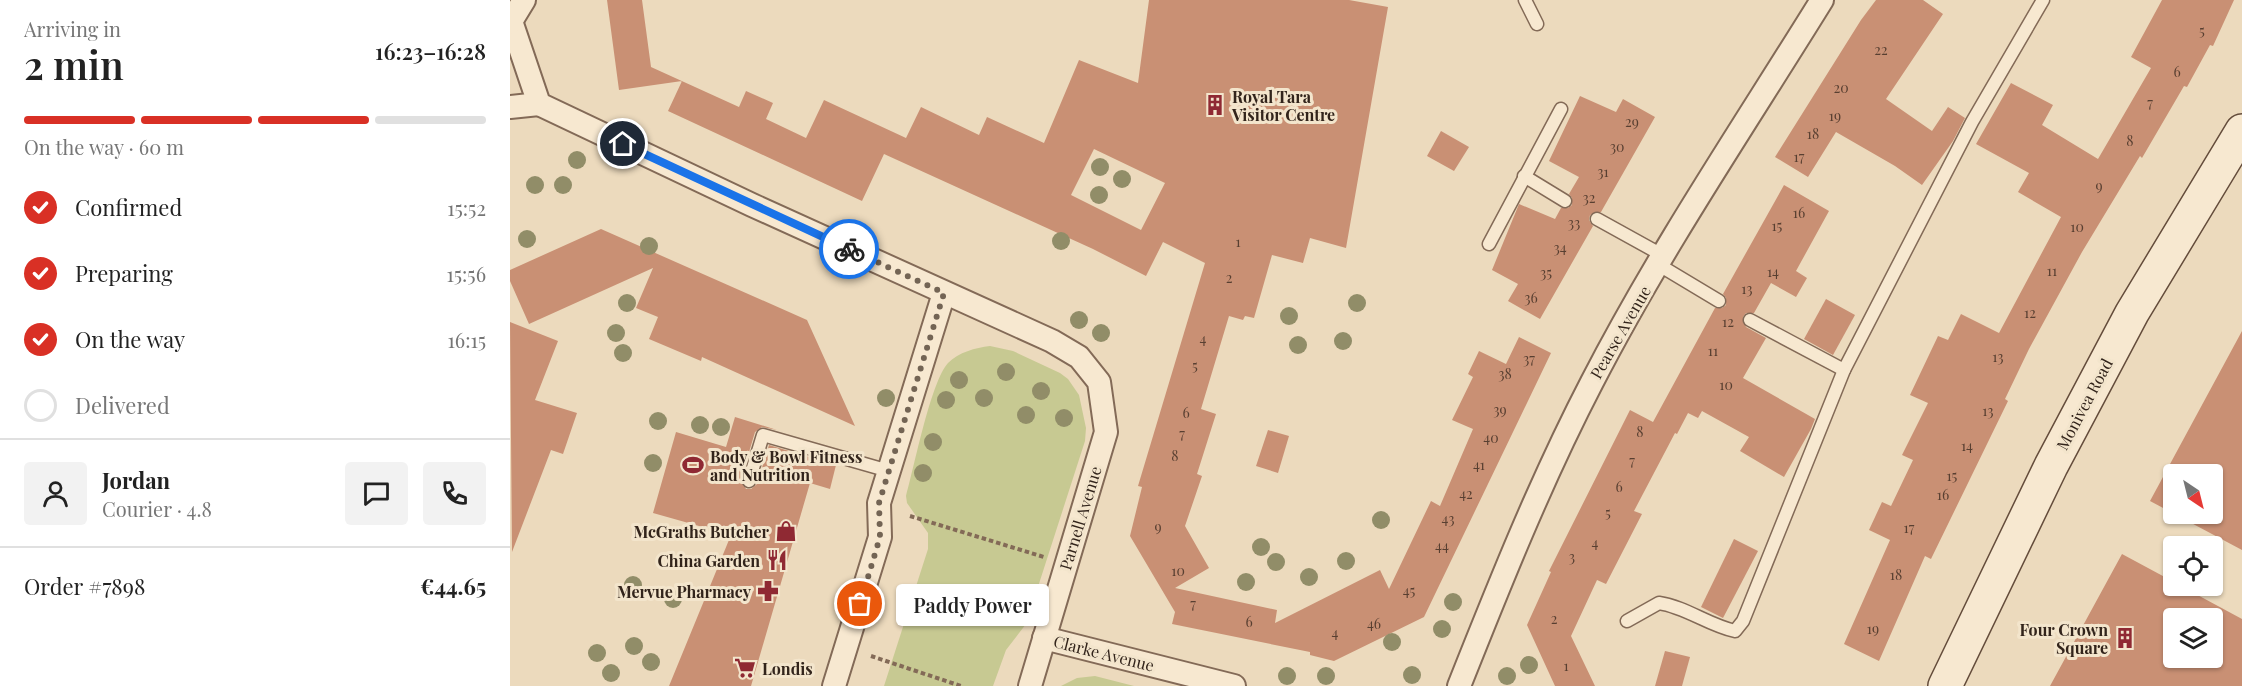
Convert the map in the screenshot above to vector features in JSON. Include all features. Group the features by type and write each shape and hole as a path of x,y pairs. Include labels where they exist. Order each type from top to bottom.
{"main road":[{"name":"Monivea Road","path":"1945,686 2051,466 2132,313 2242,131"}],"street":[{"path":"524,0 511,22 539,104"},
{"name":"Pearse Avenue","path":"1459,686 1486,614 1538,495 1592,381 1662,260 1822,0"},
{"path":"510,107 539,104 944,293 879,503 880,537 834,686"},
{"name":"Parnell Avenue","path":"944,293 1052,341 1079,357 1099,382 1106,432 1030,686"},
{"name":"Clarke Avenue","path":"1044,638 1234,686"}],"lane":[{"path":"1525,0 1537,24"},
{"path":"1627,621 1659,603 1683,610 1716,627 1735,631 1743,621 1844,370 1972,122 2043,0"},
{"path":"1489,244 1561,109"},
{"path":"1524,176 1565,201"},
{"path":"1597,219 1662,260 1719,301"},
{"path":"1750,320 1844,370"},
{"path":"749,481 763,435 889,471"}],"path":[{"path":"910,516 1050,559"},
{"path":"846,648 961,686"}],"green space":[{"path":"990,346 1013,351 1068,379 1079,395 1086,428 1085,441 1026,624 1006,650 993,686 884,686 928,549 928,533 907,503 906,496 929,406 935,387 948,363 968,351"},
{"path":"1095,676 1134,686 1061,686 1077,678"}],"building":[{"path":"607,0 642,0 651,67 682,81 619,90"},
{"path":"1149,0 1349,0 1388,7 1346,248 1310,238 1303,263 1272,255 1254,318 1245,316 1243,320 1229,316 1201,409 1216,414 1197,474 1202,476 1185,526 1209,568 1175,588 1277,610 1275,623 1380,570 1389,589 1431,501 1440,506 1473,429 1452,420 1473,377 1468,374 1479,351 1506,364 1519,337 1551,353 1424,617 1334,661 1310,655 1310,652 1172,624 1175,612 1130,536 1142,487 1138,486 1205,263 1163,242 1146,276 1093,249 884,154 862,201 668,111 682,81 739,107 746,91 773,103 766,119 806,138 824,100 906,138 921,107 979,135 987,117 1044,143 1079,60 1138,83","holes":["1094,149 1165,183 1141,230 1071,195"]},
{"path":"1876,0 1923,0 1943,14 1886,99 1932,131 1948,107 1965,118 1953,141 1922,185 1895,166 1836,132 1808,177 1775,157"},
{"path":"2162,0 2234,0 2213,46 2210,45 2187,87 2184,86 2142,158 2140,156 2082,252 2029,349 2005,399 2008,401 1931,559 1925,556 1879,661 1844,644 1890,540 1869,530 1882,502 1891,506 1913,460 1902,455 1928,403 1910,395 1938,336 1948,340 1961,314 1999,333 2061,217 2018,192 2029,173 1976,144 2011,83 2053,105 2042,125 2098,159 2151,68 2131,57"},
{"path":"1580,96 1616,112 1623,99 1655,117 1601,212 1590,215 1589,220 1593,226 1540,319 1508,301 1518,284 1492,270 1519,204 1555,219 1561,208 1568,208 1572,205 1572,198 1569,194 1579,177 1549,161"},
{"path":"1441,131 1469,147 1454,171 1427,156"},
{"path":"1784,185 1829,211 1796,271 1807,278 1796,297 1771,283 1754,313 1746,313 1743,317 1746,327 1766,338 1743,378 1815,419 1811,429 1784,477 1740,451 1749,437 1702,411 1698,418 1688,413 1634,511 1642,514 1606,584 1597,580 1571,636 1595,686 1555,686 1527,625 1551,572 1549,571 1630,410 1653,422 1715,308 1722,308 1726,305 1726,298 1723,294"},
{"path":"601,229 807,320 855,426 702,357 701,361 649,339 658,317 636,308 653,268 529,324 510,281 510,270"},
{"path":"1826,299 1855,315 1833,355 1804,339"},
{"path":"510,322 558,341 535,400 577,413 563,454 551,450 512,552"},
{"path":"2242,331 2242,550 2223,540 2223,536 2216,536 2193,524 2223,524 2223,464 2170,464"},
{"path":"735,417 777,430 762,427 755,432 741,479 746,489 751,489 757,484 769,445 836,465 830,489 810,483 751,686 669,686 731,535 653,513 676,432 726,447"},
{"path":"1268,430 1289,436 1278,473 1256,466"},
{"path":"2163,477 2163,508 2150,501"},
{"path":"1734,539 1758,551 1723,618 1701,607"},
{"name":"Four Crown Square","path":"2122,554 2163,576 2163,596 2199,596 2222,608 2163,608 2163,668 2223,668 2223,609 2242,619 2242,686 2050,686"},
{"path":"1665,651 1690,657 1682,686 1655,686"}],"way so far":[{"path":"849,249 944,293 879,503 880,537 860,604"}],"place":[{"name":"Royal Tara Visitor Centre","path":"1215,105"},
{"name":"Body & Bowl Fitness and Nutrition","path":"693,465"},
{"name":"McGraths Butcher","path":"786,531"},
{"name":"China Garden","path":"777,560"},
{"name":"Mervue Pharmacy","path":"768,591"},
{"name":"Paddy Power","path":"860,604"},
{"name":"Four Crown Square","path":"2125,638"},
{"name":"Londis","path":"745,668"}],"route":[{"path":"623,144 849,249"}]}
